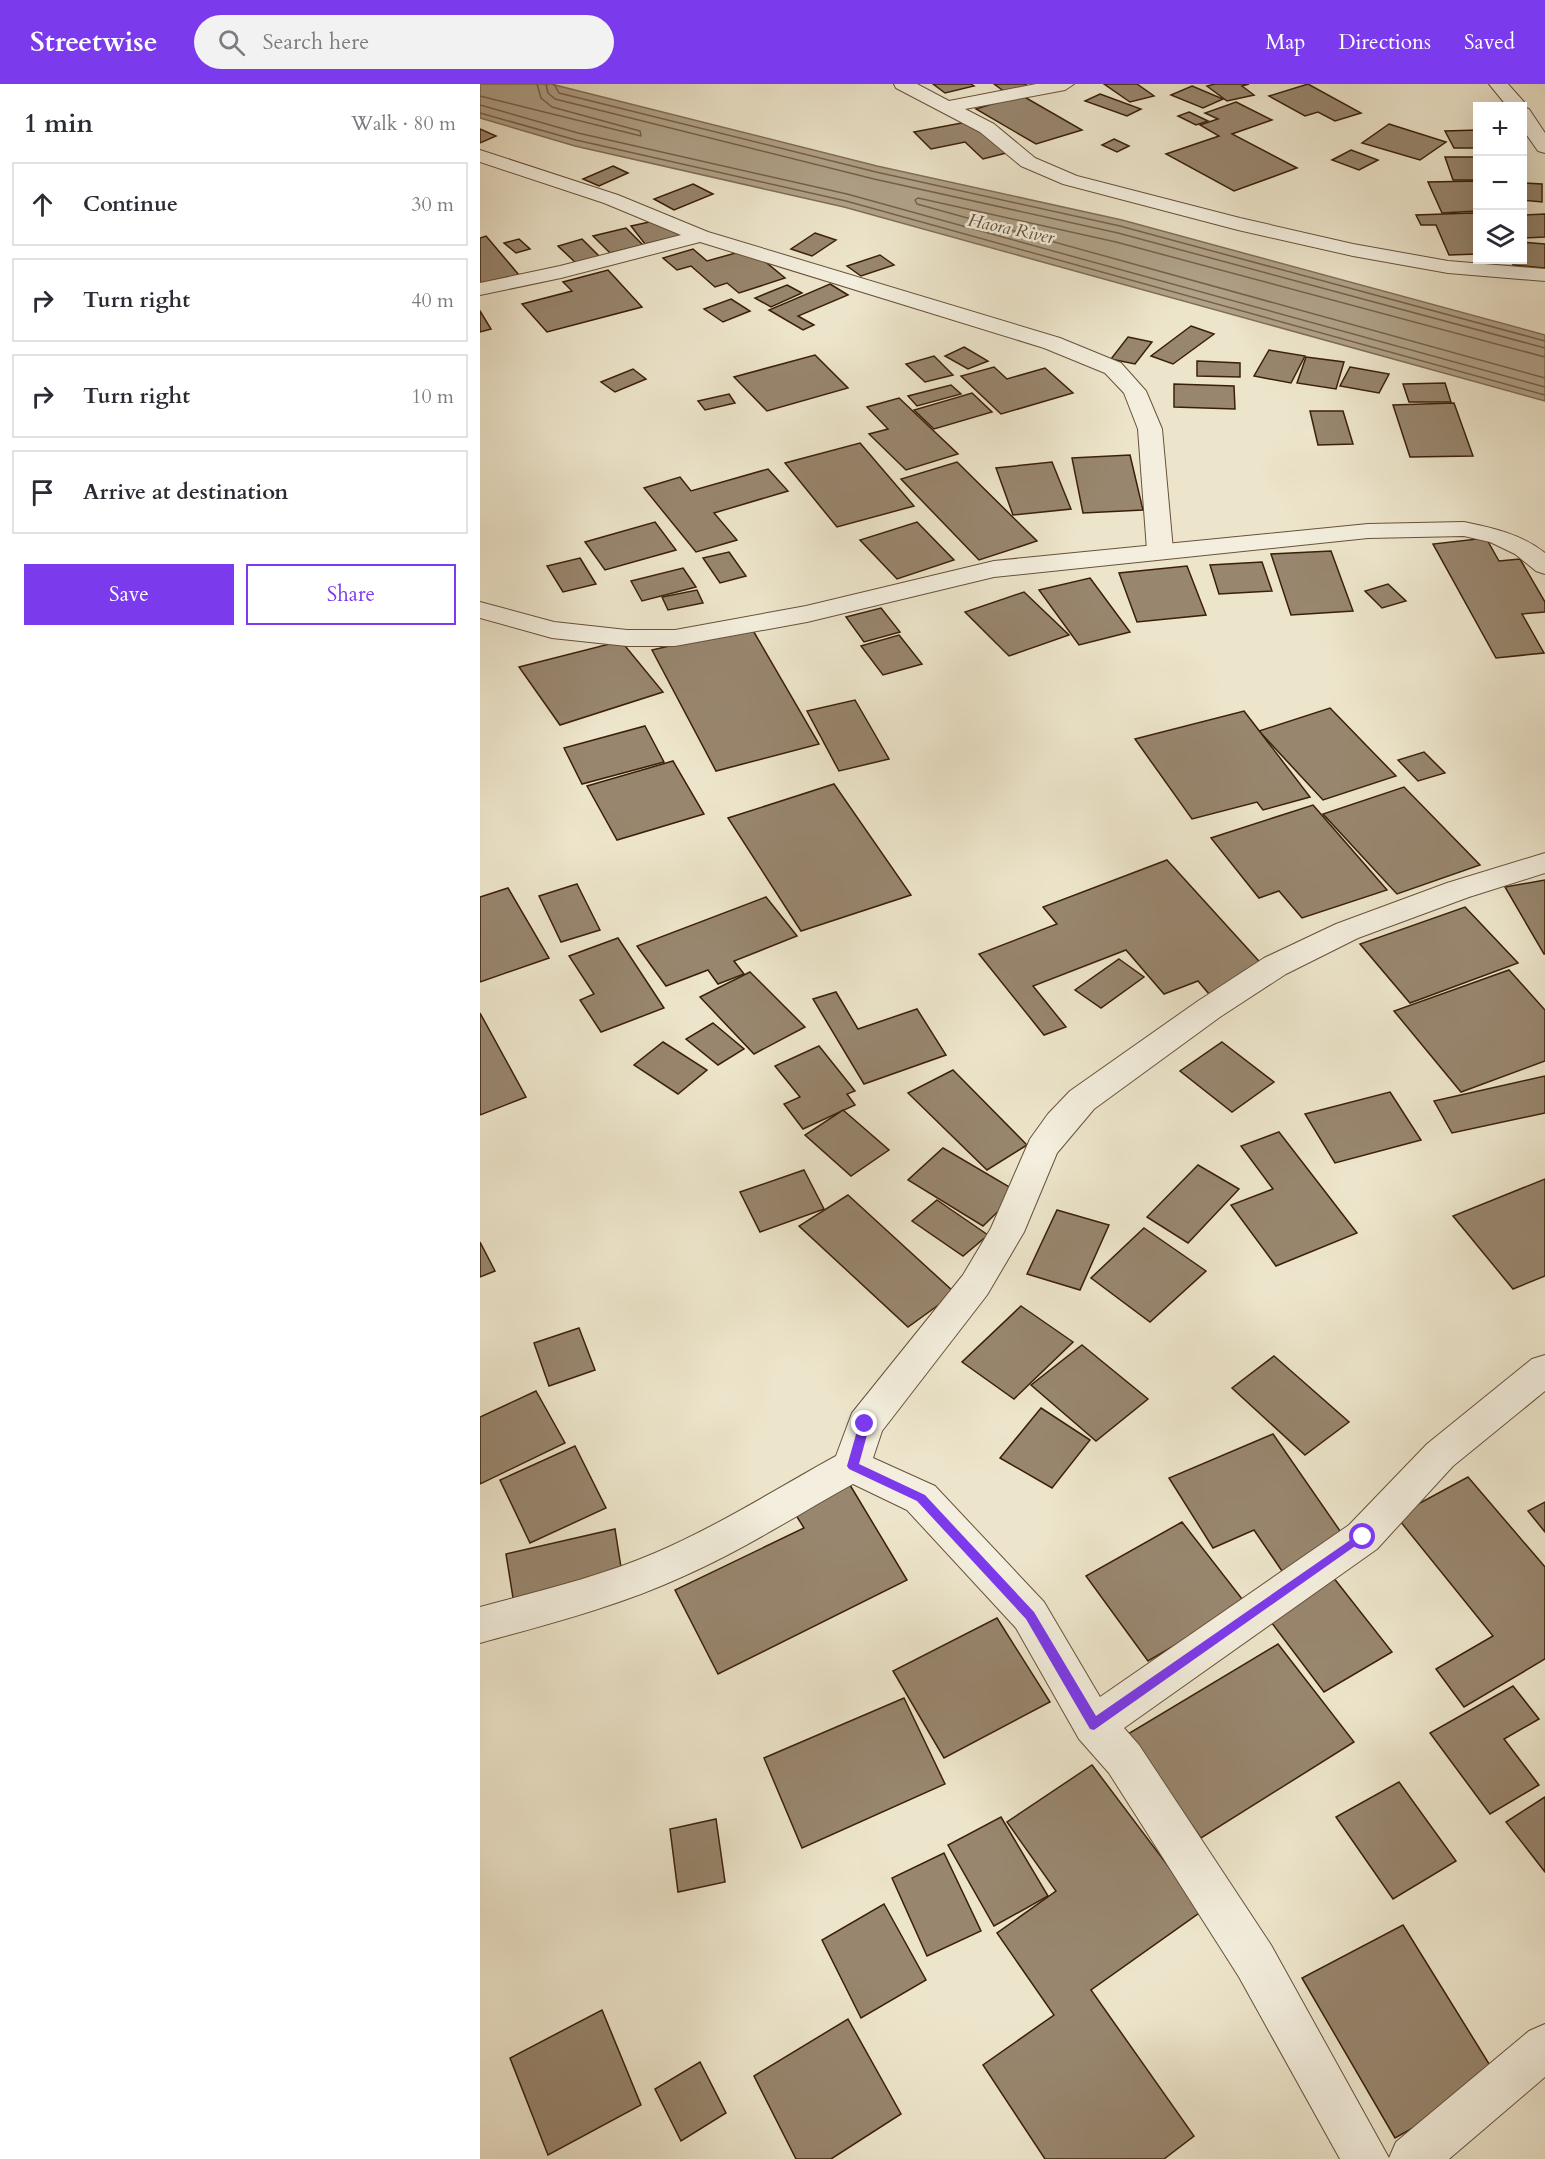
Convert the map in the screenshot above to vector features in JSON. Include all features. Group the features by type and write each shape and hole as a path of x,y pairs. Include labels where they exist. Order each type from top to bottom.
{"street":[{"path":"903,84 987,128 1042,171 1070,180 1238,224 1353,250 1448,267 1545,275"},
{"path":"947,107 1065,84"},
{"path":"1498,84 1514,102"},
{"path":"1533,123 1545,147"},
{"path":"480,156 611,199 701,236 1052,344 1113,368 1136,391 1150,429 1160,550"},
{"path":"480,289 561,272 701,236"},
{"path":"480,610 552,630 627,638 675,638 807,614 928,582 993,569 1160,550 1368,531 1464,530 1498,537 1524,549 1545,566"},
{"path":"480,1625 587,1596 643,1576 696,1552 852,1466 865,1424 975,1285 1007,1232 1041,1148 1082,1100 1209,1009 1275,966 1347,931 1458,890 1545,863"},
{"path":"1094,1725 1363,1537 1440,1455 1545,1370"},
{"path":"852,1466 921,1498 1030,1615 1094,1725 1124,1759 1255,1961 1366,2159"},
{"path":"1413,2159 1545,2047"}],"water":[{"name":"Haora River","path":"480,84 551,84 877,166 1122,220 1545,335 1545,401 844,207 575,146 480,118"}],"building":[{"path":"933,84 971,84 974,86 945,93"},
{"path":"994,84 1025,84 1028,86 1005,92"},
{"path":"1104,84 1137,84 1154,96 1130,102"},
{"path":"1249,84 1242,86 1254,95 1227,101 1207,86"},
{"path":"1308,84 1361,113 1335,121 1318,112 1305,116 1269,96"},
{"path":"1192,86 1223,99 1203,108 1171,95"},
{"path":"1100,94 1141,109 1127,116 1085,101"},
{"path":"1021,95 1082,130 1036,144 976,109"},
{"path":"1236,102 1272,120 1232,134 1297,168 1234,191 1166,154 1219,136 1200,125 1218,119 1205,113"},
{"path":"1189,112 1208,121 1196,125 1178,116"},
{"path":"972,121 1006,153 983,159 965,142 931,149 914,132"},
{"path":"1389,124 1446,142 1420,160 1362,143"},
{"path":"480,129 496,136 480,143"},
{"path":"1473,130 1473,148 1454,148 1445,131"},
{"path":"1114,139 1129,146 1117,152 1102,145"},
{"path":"1351,150 1378,160 1359,170 1332,160"},
{"path":"1445,157 1473,157 1473,180 1453,180"},
{"path":"613,166 628,173 599,186 583,179"},
{"path":"1473,181 1473,211 1442,213 1428,182"},
{"path":"1527,183 1542,184 1542,202 1527,200"},
{"path":"693,184 713,194 674,210 654,199"},
{"path":"1473,213 1473,254 1449,255 1436,225 1421,225 1416,215"},
{"path":"1545,214 1545,237 1527,238 1527,215"},
{"path":"672,217 686,235 645,244 631,226"},
{"path":"626,228 643,245 610,253 593,236"},
{"path":"815,233 836,240 812,256 791,249"},
{"path":"486,236 519,275 480,285 480,238"},
{"path":"519,239 530,249 516,253 504,243"},
{"path":"582,239 600,257 577,264 558,246"},
{"path":"1527,242 1545,244 1545,268 1513,265 1527,264"},
{"path":"693,249 707,261 750,249 785,278 739,293 727,283 715,287 691,266 677,270 663,258"},
{"path":"880,255 894,265 861,276 847,266"},
{"path":"608,270 642,307 547,332 522,304 572,291 563,282"},
{"path":"830,284 848,295 798,316 814,325 803,330 769,310"},
{"path":"787,285 802,293 771,307 755,298"},
{"path":"731,299 750,311 723,322 704,309"},
{"path":"480,311 491,329 480,332"},
{"path":"1191,326 1214,334 1173,364 1151,356"},
{"path":"1128,337 1152,342 1135,364 1111,359"},
{"path":"964,347 988,361 968,369 945,356"},
{"path":"1269,350 1305,356 1291,383 1254,376"},
{"path":"815,355 848,388 767,411 734,377"},
{"path":"934,356 953,375 925,382 906,364"},
{"path":"1306,357 1344,362 1336,389 1297,383"},
{"path":"1197,361 1240,363 1240,377 1197,376"},
{"path":"994,367 1007,379 1045,368 1073,393 1001,414 961,376"},
{"path":"1350,367 1389,374 1379,393 1340,386"},
{"path":"633,369 646,379 615,392 601,382"},
{"path":"1445,383 1451,402 1409,402 1403,384"},
{"path":"1174,384 1234,386 1235,409 1174,407"},
{"path":"951,385 961,394 917,406 908,396"},
{"path":"972,393 992,412 934,429 914,410"},
{"path":"729,394 735,403 705,410 698,401"},
{"path":"899,398 958,454 906,470 869,434 888,429 867,407"},
{"path":"1454,403 1473,456 1410,457 1393,405"},
{"path":"1310,411 1343,411 1353,444 1318,445"},
{"path":"860,443 914,506 837,527 785,463"},
{"path":"1130,455 1143,510 1083,513 1072,458"},
{"path":"957,462 1037,541 979,560 901,479"},
{"path":"1052,462 1071,509 1013,515 996,468"},
{"path":"768,469 788,491 714,513 737,540 696,552 644,488 680,477 691,491"},
{"path":"655,522 676,550 605,570 585,542"},
{"path":"917,522 954,560 897,579 860,540"},
{"path":"1486,538 1499,561 1520,559 1545,602 1545,612 1522,614 1544,653 1496,658 1433,544"},
{"path":"1331,551 1353,611 1291,615 1271,554"},
{"path":"729,552 746,576 720,583 703,558"},
{"path":"580,558 596,584 563,592 547,566"},
{"path":"1262,562 1272,591 1219,594 1210,565"},
{"path":"1187,566 1206,615 1137,622 1119,573"},
{"path":"683,568 696,587 642,601 631,581"},
{"path":"1090,578 1130,632 1079,645 1039,590"},
{"path":"1388,584 1406,601 1382,608 1365,591"},
{"path":"697,590 703,603 668,610 662,597"},
{"path":"1024,592 1069,635 1009,656 965,612"},
{"path":"881,608 900,632 864,642 846,617"},
{"path":"751,627 819,744 716,771 652,650"},
{"path":"899,635 922,664 883,675 861,646"},
{"path":"621,641 663,692 560,725 519,667"},
{"path":"855,700 889,759 839,771 807,711"},
{"path":"1330,708 1396,776 1323,800 1259,731"},
{"path":"1244,711 1310,797 1263,810 1257,802 1192,819 1135,739"},
{"path":"645,726 664,762 582,784 564,748"},
{"path":"1424,752 1445,773 1418,781 1398,760"},
{"path":"673,761 704,814 617,840 587,786"},
{"path":"834,784 911,895 801,931 728,818"},
{"path":"1404,787 1480,865 1397,894 1323,814"},
{"path":"1313,805 1387,890 1302,918 1279,891 1259,898 1211,838"},
{"path":"1167,860 1267,970 1209,994 1198,981 1164,994 1126,950 1033,986 1066,1027 1044,1035 979,954 1057,924 1043,907"},
{"path":"1545,880 1545,954 1544,954 1505,887"},
{"path":"577,884 600,930 561,942 539,896"},
{"path":"508,888 549,958 480,982 480,897"},
{"path":"766,897 797,936 734,961 744,974 718,984 708,970 666,986 637,946"},
{"path":"1465,907 1518,963 1410,1003 1360,944"},
{"path":"618,938 664,1008 601,1032 580,1000 594,994 569,956"},
{"path":"1119,959 1144,977 1101,1008 1075,990"},
{"path":"1509,970 1545,1010 1545,1061 1461,1092 1394,1011"},
{"path":"750,972 805,1027 754,1054 700,997"},
{"path":"836,992 858,1029 917,1009 946,1055 864,1084 813,999"},
{"path":"480,1013 526,1097 480,1115"},
{"path":"713,1023 744,1049 718,1065 686,1039"},
{"path":"663,1042 707,1070 678,1094 634,1065"},
{"path":"1222,1042 1274,1082 1232,1112 1180,1071"},
{"path":"819,1046 855,1091 847,1094 855,1105 803,1129 784,1104 800,1097 775,1066"},
{"path":"953,1070 1027,1145 987,1170 908,1093"},
{"path":"1545,1076 1545,1113 1452,1133 1434,1101"},
{"path":"1390,1092 1421,1140 1335,1163 1305,1114"},
{"path":"843,1110 889,1150 851,1176 805,1135"},
{"path":"1279,1132 1357,1233 1276,1266 1231,1205 1273,1189 1241,1146"},
{"path":"943,1148 1018,1192 983,1226 908,1180"},
{"path":"1198,1165 1239,1189 1188,1243 1147,1217"},
{"path":"804,1170 824,1209 760,1232 740,1192"},
{"path":"1545,1179 1545,1276 1513,1289 1453,1216"},
{"path":"848,1195 955,1293 908,1327 799,1226"},
{"path":"937,1200 988,1235 963,1256 912,1221"},
{"path":"1057,1210 1109,1225 1080,1290 1027,1274"},
{"path":"1144,1228 1206,1271 1150,1322 1091,1278"},
{"path":"480,1242 495,1271 480,1277"},
{"path":"1021,1306 1073,1342 1014,1399 962,1362"},
{"path":"579,1328 595,1370 549,1386 534,1343"},
{"path":"1082,1345 1148,1399 1096,1441 1031,1385"},
{"path":"1274,1356 1349,1422 1305,1455 1232,1388"},
{"path":"536,1391 565,1443 480,1484 480,1417"},
{"path":"1041,1408 1090,1440 1052,1488 1000,1458"},
{"path":"1273,1434 1347,1541 1282,1571 1254,1530 1213,1548 1169,1478"},
{"path":"575,1446 606,1508 530,1543 500,1480"},
{"path":"1468,1477 1545,1567 1545,1659 1464,1707 1436,1669 1493,1636 1396,1516"},
{"path":"850,1485 907,1580 718,1674 675,1590 804,1528 794,1512"},
{"path":"1545,1502 1545,1532 1528,1511"},
{"path":"1182,1522 1246,1604 1148,1661 1086,1576"},
{"path":"615,1529 623,1580 514,1604 506,1554"},
{"path":"1333,1577 1392,1652 1324,1692 1265,1614"},
{"path":"997,1618 1050,1702 944,1758 893,1671"},
{"path":"1278,1644 1354,1742 1201,1838 1128,1734"},
{"path":"1513,1686 1539,1719 1504,1739 1539,1785 1490,1814 1430,1733"},
{"path":"904,1698 945,1784 802,1848 764,1758"},
{"path":"1092,1765 1202,1911 1091,1990 1194,2136 1164,2159 1045,2159 983,2065 1054,2015 997,1933 1056,1891 1007,1822"},
{"path":"1399,1782 1456,1861 1393,1899 1336,1817"},
{"path":"1545,1797 1545,1872 1506,1822"},
{"path":"1001,1817 1048,1896 994,1926 948,1845"},
{"path":"716,1819 725,1882 678,1892 670,1829"},
{"path":"944,1853 981,1931 927,1956 892,1878"},
{"path":"884,1904 926,1980 861,2018 822,1940"},
{"path":"1403,1925 1499,2080 1395,2138 1302,1978"},
{"path":"602,2010 641,2105 548,2155 510,2058"},
{"path":"848,2019 901,2114 831,2159 796,2159 754,2076"},
{"path":"700,2062 726,2113 681,2141 655,2089"}],"route":[{"path":"865,1424 852,1466 921,1498 1030,1615 1094,1725 1243,1618 1363,1537"}]}
